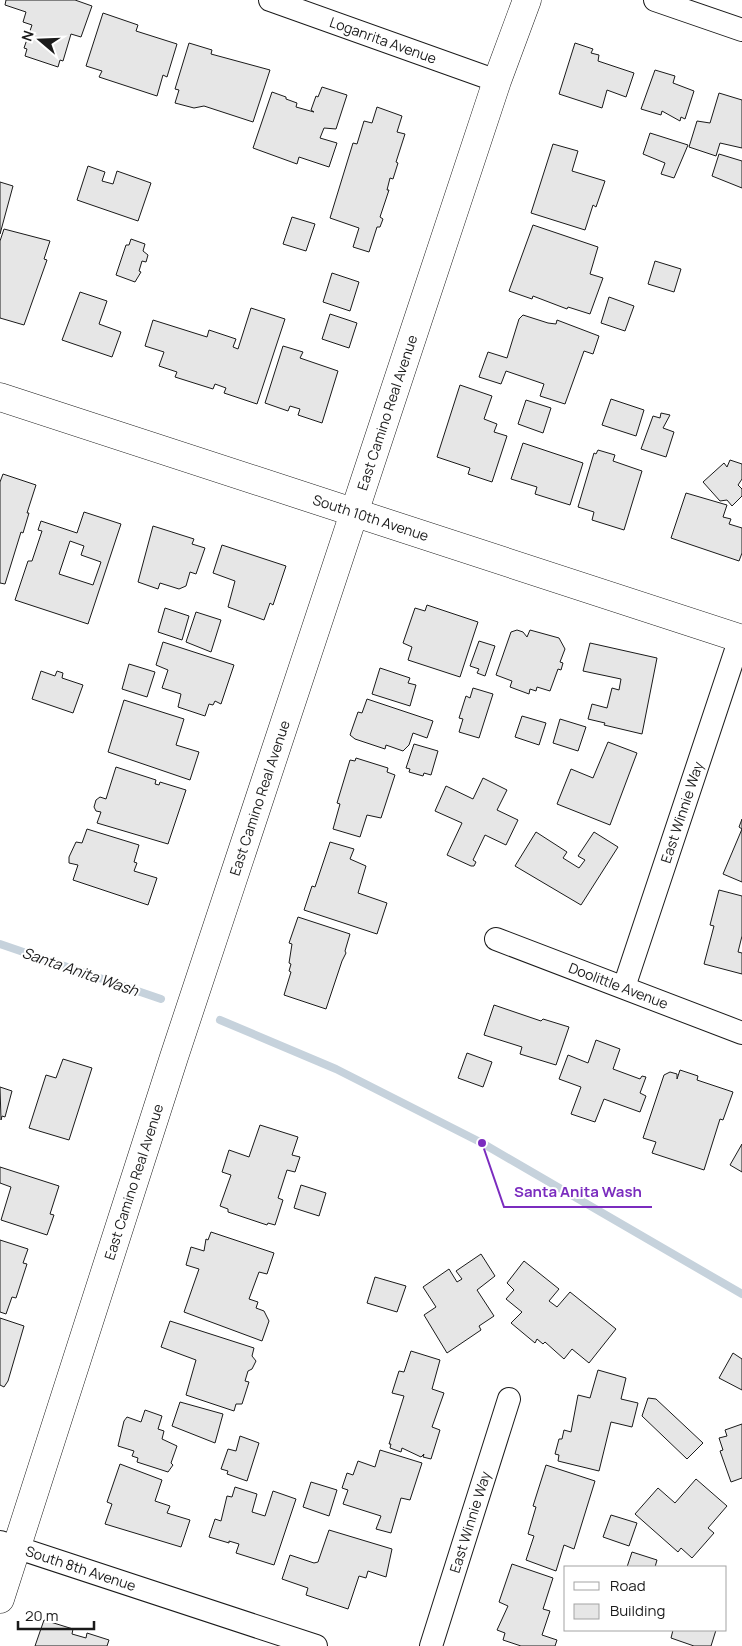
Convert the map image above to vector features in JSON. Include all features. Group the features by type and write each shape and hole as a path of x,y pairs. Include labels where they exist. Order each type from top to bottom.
{"street":[{"name":"Loganrita Avenue","path":"270,0 497,82"},
{"name":"East Camino Real Avenue","path":"0,1598 8,1545 178,1048 497,82 526,0"},
{"path":"654,0 742,30"},
{"name":"South 10th Avenue","path":"0,397 741,639"},
{"name":"East Winnie Way","path":"624,987 741,639"},
{"name":"Doolittle Avenue","path":"496,939 742,1033"},
{"name":"East Winnie Way","path":"431,1646 509,1399"},
{"name":"South 8th Avenue","path":"8,1545 316,1646"}],"building":[{"path":"6,0 75,0 92,6 81,37 71,34 63,61 60,60 58,67 25,56 27,49 24,48 32,25 23,22 26,12 5,5"},
{"path":"103,13 138,25 136,31 177,44 167,77 163,75 157,96 99,77 102,71 86,66"},
{"path":"189,43 212,50 211,54 270,70 253,122 204,106 194,108 175,103 179,90 175,89"},
{"path":"575,43 593,49 591,53 599,55 598,61 634,73 626,97 607,90 602,108 559,94"},
{"path":"655,70 675,76 673,83 694,91 685,119 681,117 680,121 662,111 661,115 641,109"},
{"path":"322,87 347,95 336,129 324,128 320,138 337,143 329,167 299,157 297,164 253,148 272,92 297,103 296,107 314,112 311,110 316,96 318,97"},
{"path":"719,93 742,100 742,148 720,143 716,156 689,147 697,121 710,123"},
{"path":"377,107 402,116 397,132 405,134 393,179 390,178 387,190 389,190 380,217 383,219 380,227 377,227 369,252 353,247 359,228 330,218 353,143 357,144 364,121 372,123"},
{"path":"650,133 688,145 674,178 661,174 665,163 643,154"},
{"path":"553,144 578,151 572,171 605,181 596,207 593,205 585,230 531,213"},
{"path":"719,154 742,161 742,188 712,176"},
{"path":"88,166 105,172 102,181 113,184 117,171 151,183 138,221 77,200"},
{"path":"0,182 13,186 0,234"},
{"path":"292,217 315,224 306,251 283,244"},
{"path":"533,225 598,247 590,274 603,278 590,314 568,307 567,309 533,296 532,299 509,291"},
{"path":"4,229 50,241 44,259 47,260 24,325 0,318 0,241"},
{"path":"131,239 145,244 143,251 148,255 146,262 142,261 139,271 141,272 135,282 116,275 126,245 129,245"},
{"path":"655,261 681,269 674,292 648,284"},
{"path":"332,273 359,282 350,311 323,302"},
{"path":"80,292 107,301 99,324 121,332 112,357 62,340"},
{"path":"609,297 634,306 625,331 601,323"},
{"path":"251,308 285,319 257,404 224,393 226,388 215,384 213,389 175,377 177,372 159,366 164,352 145,346 153,320 207,337 209,330 236,339 233,347 238,349"},
{"path":"330,314 357,323 349,348 322,339"},
{"path":"523,315 548,323 556,324 557,320 599,336 593,354 584,351 565,404 540,396 544,384 506,371 501,384 479,377 488,352 507,358 519,319"},
{"path":"283,346 303,352 300,358 338,371 322,423 298,415 300,409 290,406 288,411 265,403"},
{"path":"460,385 492,396 484,419 497,424 494,432 507,436 492,482 468,474 470,468 437,457"},
{"path":"611,399 644,410 636,436 602,425"},
{"path":"526,400 551,408 543,433 518,424"},
{"path":"661,413 670,415 663,428 674,432 666,457 641,449 653,416 660,418"},
{"path":"523,443 583,463 570,505 535,494 537,487 511,479"},
{"path":"598,450 615,455 613,461 642,471 624,530 592,520 594,512 578,507 594,453 596,454"},
{"path":"730,460 742,464 742,479 738,485 742,489 742,496 732,506 727,500 720,501 703,482 724,463 727,467"},
{"path":"3,474 36,485 23,533 21,532 5,584 0,583 0,482"},
{"path":"686,493 727,505 723,517 731,519 729,524 742,528 742,553 739,561 671,538"},
{"path":"84,512 121,524 88,624 15,600 28,561 32,561 42,531 38,530 41,521 77,533","holes":["70,541 84,546 81,555 101,562 93,585 59,574"]},
{"path":"153,526 194,539 192,544 205,548 196,574 190,572 186,586 179,589 160,583 158,589 138,582"},
{"path":"222,545 286,566 273,605 270,603 264,620 228,607 235,581 213,573"},
{"path":"427,605 478,622 460,677 408,660 412,647 403,643 415,608 425,611"},
{"path":"165,608 189,616 182,640 158,632"},
{"path":"196,612 221,620 211,652 186,642"},
{"path":"517,630 523,632 527,637 530,630 559,638 565,649 560,662 563,663 561,670 558,669 550,691 537,687 536,691 530,689 529,694 510,687 512,681 496,675 511,632"},
{"path":"479,641 495,646 485,676 477,673 479,669 470,666"},
{"path":"163,642 234,665 221,704 215,701 213,705 209,704 205,716 178,707 181,694 162,688 168,670 156,665"},
{"path":"590,643 657,658 642,734 588,719 592,704 607,708 612,688 619,690 621,679 583,671"},
{"path":"129,664 155,672 147,697 122,689"},
{"path":"380,668 410,678 408,683 416,685 410,706 372,694"},
{"path":"41,671 55,676 57,671 63,673 62,678 83,685 73,713 32,699"},
{"path":"473,688 493,694 479,738 459,732 463,719 459,718 466,696 470,698"},
{"path":"367,699 433,721 427,738 413,733 409,745 403,751 386,745 385,749 355,739 350,735 358,712 362,713"},
{"path":"124,700 184,719 176,745 199,752 190,780 108,752"},
{"path":"522,716 546,723 539,745 515,737"},
{"path":"560,719 586,727 578,751 553,743"},
{"path":"608,742 637,753 610,825 557,804 571,769 593,778"},
{"path":"414,744 438,751 431,775 424,773 423,776 409,772 410,769 406,768"},
{"path":"356,758 388,768 387,772 395,775 381,818 367,815 360,837 333,829 340,804 337,803 350,760 355,761"},
{"path":"116,767 156,780 155,784 159,785 160,782 186,790 168,844 97,823 101,812 96,811 94,807 96,800 100,797 106,799"},
{"path":"483,778 507,790 497,810 518,820 506,845 485,835 473,860 476,862 474,866 471,866 447,855 462,823 435,811 446,786 473,799"},
{"path":"87,829 139,845 134,862 137,863 134,871 157,878 148,905 73,880 78,865 69,863 69,857 76,842 82,843"},
{"path":"742,829 742,882 723,874"},
{"path":"536,832 567,852 563,858 579,868 585,860 578,856 594,832 618,847 581,905 515,866"},
{"path":"330,842 354,849 350,859 366,866 358,893 387,903 377,934 304,910 312,886 315,887"},
{"path":"719,890 742,896 742,936 738,952 742,953 742,974 704,964 714,926 710,925"},
{"path":"298,917 350,934 346,953 326,1009 284,995 291,972 289,971 291,964 289,963 292,944 289,943"},
{"path":"494,1005 541,1021 543,1019 569,1027 556,1065 520,1054 522,1047 484,1035"},
{"path":"596,1040 620,1049 613,1069 640,1079 642,1076 646,1077 640,1093 646,1096 640,1112 604,1099 595,1122 571,1114 581,1087 559,1079 568,1055 588,1063"},
{"path":"467,1053 492,1062 483,1087 458,1078"},
{"path":"63,1059 92,1068 69,1140 29,1128 46,1075 56,1078"},
{"path":"680,1070 698,1076 697,1080 733,1092 723,1120 720,1119 704,1170 652,1153 656,1142 643,1138 664,1075 670,1072 677,1074 677,1079"},
{"path":"0,1087 12,1091 5,1117 2,1116 1,1120"},
{"path":"260,1125 298,1137 292,1155 300,1157 295,1172 287,1170 278,1198 283,1200 275,1225 268,1223 267,1225 228,1212 228,1209 220,1206 231,1175 222,1172 229,1150 249,1157"},
{"path":"742,1144 742,1172 730,1165"},
{"path":"0,1167 59,1186 50,1214 54,1215 47,1235 1,1220 11,1187 0,1183"},
{"path":"301,1185 326,1193 319,1216 294,1208"},
{"path":"211,1232 274,1253 267,1274 259,1272 249,1299 258,1302 256,1308 264,1311 269,1321 262,1341 184,1312 199,1269 186,1265 191,1247 204,1251 206,1239 208,1240"},
{"path":"0,1240 28,1249 23,1263 27,1264 16,1298 12,1297 6,1314 0,1312"},
{"path":"481,1254 495,1276 477,1290 494,1316 479,1326 481,1330 447,1353 424,1315 436,1307 423,1287 449,1269 457,1282 462,1279 456,1271"},
{"path":"524,1261 559,1289 549,1301 557,1307 570,1292 616,1329 589,1363 572,1349 564,1359 545,1342 543,1344 537,1339 535,1343 511,1323 522,1312 506,1299 514,1290 507,1283"},
{"path":"375,1277 406,1286 397,1312 367,1303"},
{"path":"0,1318 24,1326 8,1381 4,1387 0,1385"},
{"path":"170,1321 254,1348 252,1356 256,1361 252,1369 248,1371 245,1381 249,1382 242,1404 236,1404 234,1411 186,1395 196,1360 161,1347"},
{"path":"411,1351 440,1360 432,1389 444,1393 432,1427 440,1430 431,1459 423,1457 424,1454 421,1457 402,1448 401,1452 390,1448 391,1444 389,1444 404,1396 392,1393 399,1371 404,1372"},
{"path":"733,1353 742,1359 742,1390 719,1378"},
{"path":"598,1370 626,1378 621,1399 638,1403 632,1427 611,1422 599,1471 558,1461 559,1455 555,1454 559,1439 562,1439 564,1430 571,1432 578,1395 590,1398"},
{"path":"648,1398 656,1399 703,1443 687,1459 642,1416"},
{"path":"180,1402 223,1414 215,1443 172,1426"},
{"path":"145,1410 162,1416 158,1429 164,1431 162,1439 177,1446 171,1463 173,1465 168,1472 137,1462 138,1458 132,1456 134,1451 118,1446 124,1421 127,1417 141,1422"},
{"path":"742,1424 742,1478 731,1482 720,1451 723,1450 719,1438 727,1436 725,1430"},
{"path":"240,1436 259,1443 247,1481 227,1474 228,1471 221,1469 228,1449 236,1451"},
{"path":"380,1450 422,1463 410,1500 401,1498 391,1533 376,1529 381,1516 343,1504 348,1490 342,1488 347,1473 353,1475 358,1461 375,1467"},
{"path":"120,1464 162,1480 155,1501 170,1506 167,1513 190,1520 181,1547 105,1524 112,1504 107,1502"},
{"path":"546,1465 595,1481 574,1549 564,1545 556,1571 526,1560 534,1536 528,1534 536,1507 533,1506"},
{"path":"696,1479 727,1506 708,1528 714,1533 692,1558 681,1548 678,1552 635,1514 658,1488 675,1503"},
{"path":"311,1482 337,1490 329,1516 303,1507"},
{"path":"235,1487 257,1494 252,1512 265,1516 273,1491 296,1499 274,1565 236,1553 239,1544 209,1537 215,1519 221,1521 227,1496 232,1497"},
{"path":"611,1515 637,1523 629,1546 603,1537"},
{"path":"329,1530 392,1549 386,1577 368,1571 366,1578 359,1576 348,1609 306,1595 308,1588 282,1579 290,1555 314,1563 318,1562"},
{"path":"632,1552 657,1560 655,1566 627,1566"},
{"path":"512,1564 553,1578 543,1609 550,1611 542,1635 557,1640 555,1646 521,1646 503,1640 505,1633 497,1630 508,1606 499,1602"},
{"path":"44,1620 73,1629 72,1634 86,1638 87,1633 109,1640 107,1646 35,1646"},
{"path":"673,1631 716,1631 711,1646 694,1646 671,1638"}],"waterway":[{"name":"Santa Anita Wash","path":"0,944 161,999"},
{"name":"Santa Anita Wash","path":"220,1020 336,1069 482,1143 742,1294"}],"place":[{"name":"Santa Anita Wash","path":"482,1143"}]}
